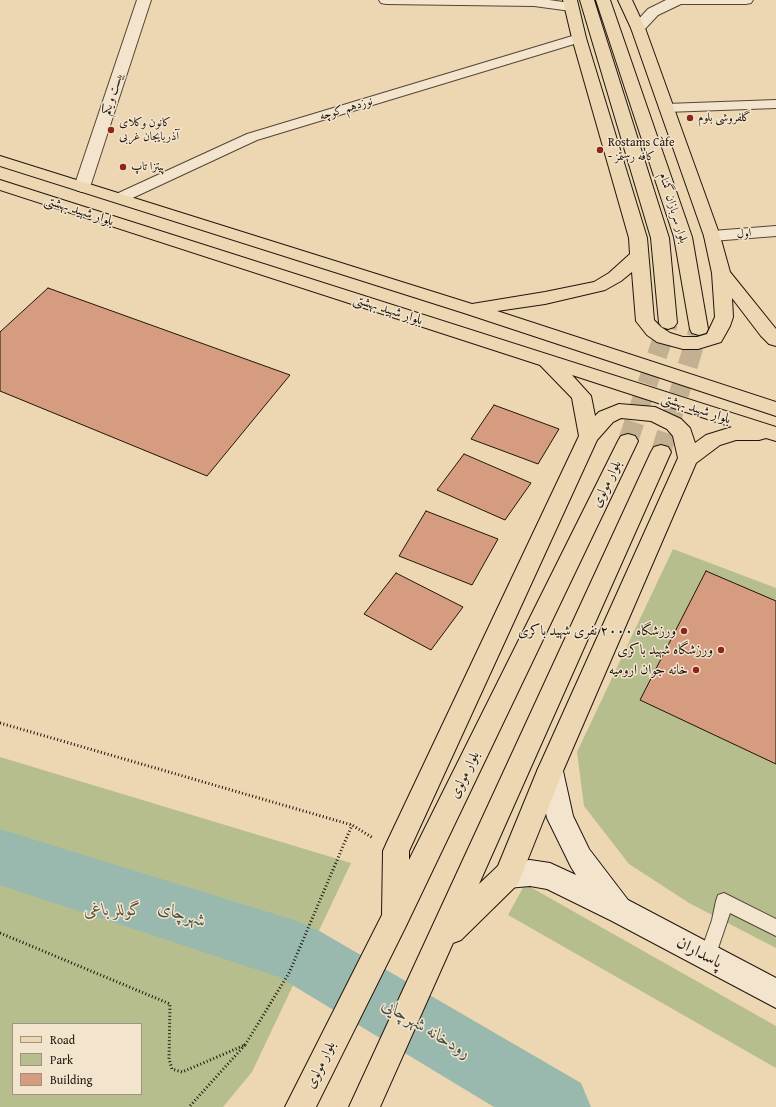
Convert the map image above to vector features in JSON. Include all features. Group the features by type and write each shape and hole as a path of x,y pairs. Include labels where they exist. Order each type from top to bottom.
{"main road":[{"name":"بلوار سربازان گمنام","path":"587,0 660,238 668,323"},
{"name":"بلوار سربازان گمنام","path":"603,0 684,237 699,329"},
{"path":"571,4 579,38 638,238 645,321 654,331 664,338 683,343 698,343 714,338 724,317 721,273 712,236 638,28 625,0"},
{"name":"بلوار شهید بهشتی","path":"0,161 470,309 776,409"},
{"name":"بلوار شهید بهشتی","path":"0,185 774,434"},
{"path":"470,309 545,298 599,286 615,277 639,256"},
{"path":"721,273 776,340"},
{"path":"545,361 581,396 590,436"},
{"path":"395,918 396,851 590,436 629,361"},
{"path":"590,436 606,417 619,411 655,414 674,424 683,433 688,458"},
{"path":"441,940 508,875 550,771 688,458 713,440 736,433 774,434"},
{"name":"بلوار مولوی","path":"300,1107 395,918 628,441"},
{"path":"369,1097 661,452"}],"street":[{"name":"بیست و یکم","path":"82,187 144,0"},
{"path":"386,0 536,1 571,4"},
{"path":"638,28 653,12 675,1 746,0"},
{"name":"نوزدهم کوچه","path":"120,198 252,138 579,38"},
{"path":"666,108 776,104"},
{"name":"اول","path":"712,236 776,231"},
{"name":"پاسداران","path":"550,771 560,818 580,858 622,911"},
{"name":"پاسداران","path":"508,875 530,873 550,876 622,911 776,994"}],"lane":[{"path":"707,956 720,920 724,901 776,928"}],"path":[{"path":"0,723 352,825 396,851"},
{"path":"189,1107 245,1045 289,973 352,825"},
{"path":"0,933 170,1004 169,1059 172,1068 182,1072 245,1045"}],"green space":[{"name":"خانه جوان ارومیه","path":"673,549 776,588 776,948 689,903 629,864 584,806 577,752"},
{"name":"گوللر باغی","path":"0,757 351,863 252,1072 223,1107 0,1107"},
{"path":"525,884 776,1026 776,1068 508,915"}],"building":[{"path":"48,288 290,375 207,476 0,391 0,332"},
{"path":"494,405 559,429 538,464 471,439"},
{"path":"464,454 531,483 505,520 437,490"},
{"path":"426,511 498,539 472,585 399,556"},
{"name":"ورزشگاه شهید باکری","path":"706,571 776,601 776,764 640,700"},
{"path":"396,573 463,607 431,650 364,614"}],"waterway":[{"name":"شهرچای","path":"0,857 294,951 557,1107"}],"tunnel":[{"path":"628,441 668,323"},
{"path":"661,452 699,329"}],"place":[{"name":"گلفروشی بلوم","path":"690,118"},
{"name":"کانون وکلای آذربایجان غربی","path":"111,130"},
{"name":"Rostams Càfe - کافه رستمز","path":"600,150"},
{"name":"پیتزا تاپ","path":"123,167"},
{"name":"ورزشگاه ۲۰۰۰ نفری شهید باکری","path":"684,631"},
{"name":"ورزشگاه شهید باکری","path":"721,650"},
{"name":"خانه جوان ارومیه","path":"696,670"}],"water label":[{"name":"رودخانه شهرچایی","path":"426,1029"}]}
